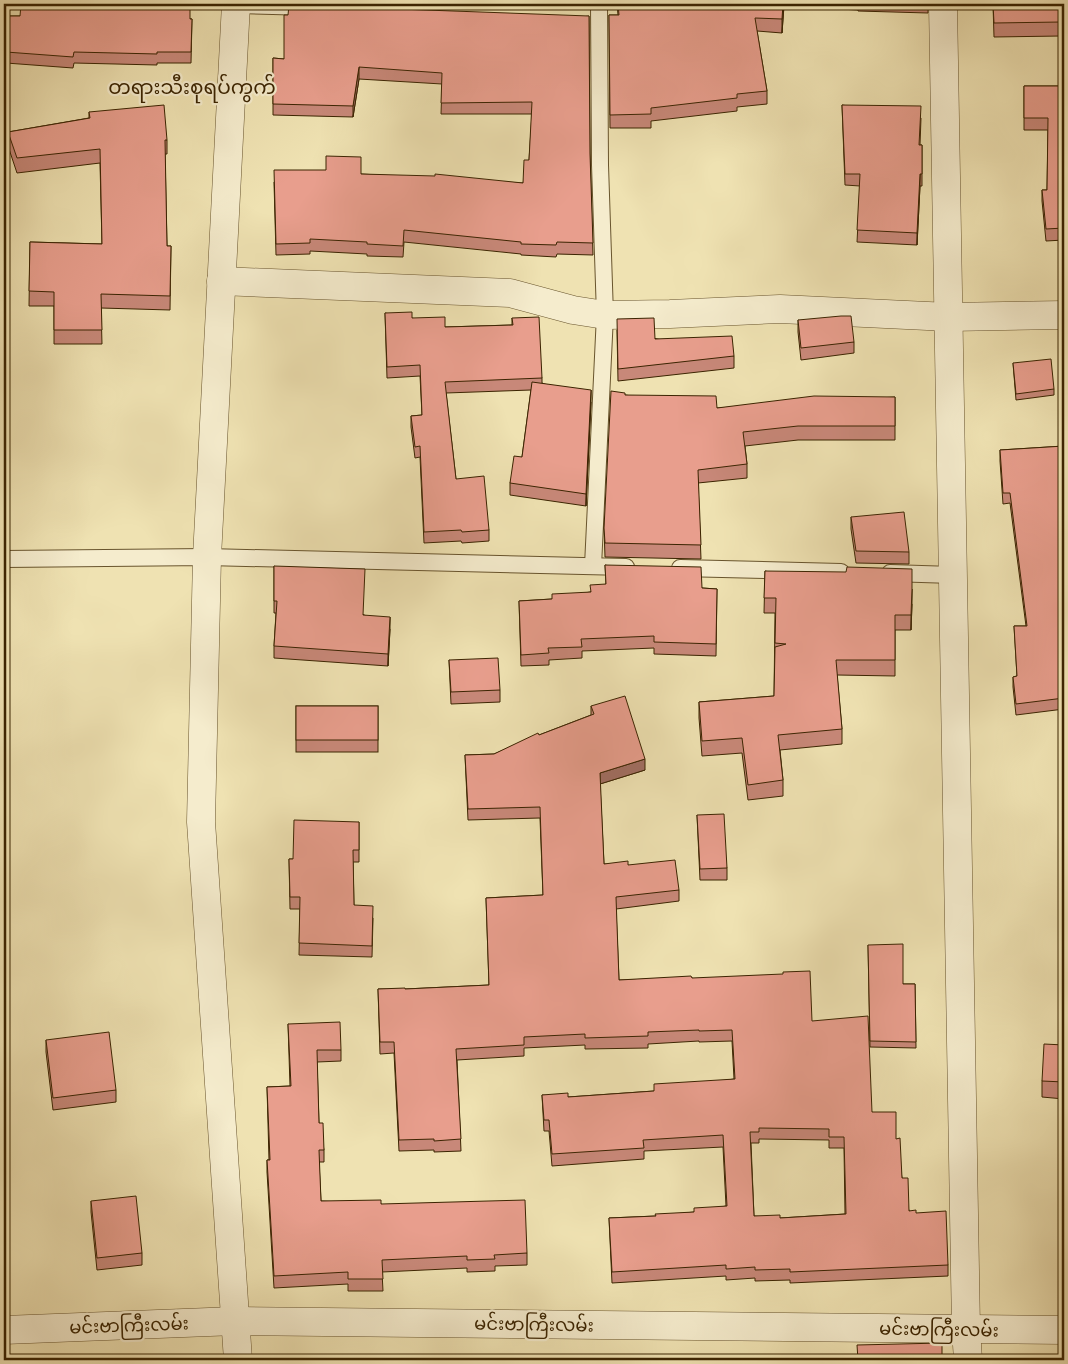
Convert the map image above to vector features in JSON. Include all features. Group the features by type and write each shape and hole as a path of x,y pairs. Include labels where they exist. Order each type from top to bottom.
{"street":[{"path":"236,4 207,557 201,822 238,1360"},
{"path":"943,4 968,1360"},
{"path":"221,281 510,293 573,310 605,315 780,309 949,317 1064,316"},
{"name":"မင်းဗာကြီးလမ်း","path":"4,1330 235,1321 1064,1330"}],"lane":[{"path":"236,4 324,8"},
{"path":"580,16 599,10 600,165 605,315 593,566"},
{"path":"4,559 207,557 643,567"},
{"path":"663,568 853,572"},
{"path":"873,573 953,575"}],"building":[{"path":"21,4 69,4 69,8 134,8 134,4 190,4 190,19 192,19 191,52 157,52 157,54 74,52 73,57 6,52 6,79 4,78 4,16 20,16"},
{"path":"618,4 783,4 782,19 755,18 767,91 737,94 737,98 651,108 651,114 610,115 609,15 619,15"},
{"path":"993,4 1061,4 1061,22 994,23"},
{"path":"289,5 589,16 593,243 521,244 521,242 404,230 403,246 310,239 310,243 276,244 274,170 326,170 326,156 361,157 361,174 435,176 435,174 523,183 524,160 529,160 532,102 441,103 442,73 359,67 353,106 273,104 273,58 284,59 284,15 288,15"},
{"path":"1024,86 1064,86 1064,228 1046,229 1042,190 1047,190 1048,118 1024,118"},
{"path":"164,105 167,140 165,140 167,246 171,246 170,296 101,294 102,330 54,330 54,292 29,291 30,242 102,244 100,149 17,158 8,132 90,118 89,112"},
{"path":"842,105 921,106 919,145 922,145 922,174 920,174 917,233 857,230 860,174 845,174"},
{"path":"412,312 412,318 445,317 445,327 513,325 512,318 539,317 542,378 445,382 456,479 484,476 489,530 424,532 420,446 415,447 411,416 422,415 420,365 387,367 385,313"},
{"path":"851,316 854,342 801,348 798,320"},
{"path":"654,318 655,339 732,336 734,356 618,369 617,319"},
{"path":"1051,359 1054,389 1016,394 1013,363"},
{"path":"532,382 591,390 586,494 510,483 514,456 522,457"},
{"path":"611,391 625,393 625,395 716,396 717,408 814,396 895,397 895,426 798,426 743,432 747,464 698,470 701,545 605,543 604,528"},
{"path":"1064,446 1064,698 1016,704 1013,677 1017,676 1014,626 1027,626 1010,493 1003,493 1000,450"},
{"path":"904,512 909,552 856,551 851,517"},
{"path":"605,565 701,567 702,588 717,589 716,644 654,642 654,636 581,639 582,647 548,648 549,653 521,655 519,601 552,599 552,594 591,592 590,585 606,584"},
{"path":"274,566 365,569 363,615 390,617 388,654 274,646 277,601 274,601"},
{"path":"847,567 912,569 911,615 895,615 895,660 836,660 842,729 778,735 783,780 748,785 742,738 702,741 699,702 774,696 775,647 786,644 775,643 776,598 764,598 765,571 846,572"},
{"path":"498,658 500,690 451,692 449,660"},
{"path":"625,696 645,759 600,773 604,864 628,861 628,865 675,860 679,890 616,897 619,980 783,974 783,972 810,971 812,1021 868,1016 872,1112 896,1112 896,1139 900,1138 902,1178 908,1178 909,1211 916,1210 916,1213 946,1211 948,1265 790,1272 790,1269 755,1270 755,1267 726,1269 726,1265 612,1272 609,1218 656,1216 655,1214 694,1212 694,1208 727,1206 723,1135 643,1140 644,1148 552,1154 549,1120 544,1120 542,1095 568,1093 568,1097 654,1091 654,1084 735,1079 732,1030 648,1032 648,1036 585,1038 585,1034 524,1037 524,1045 456,1049 461,1139 434,1141 434,1139 399,1140 394,1042 380,1042 378,989 489,985 486,898 543,895 540,807 468,809 465,755 494,754 538,733 539,735 594,714 591,706","holes":["759,1128 829,1129 829,1137 844,1137 846,1214 780,1218 780,1215 754,1216 750,1132 759,1132"]},
{"path":"296,706 378,706 378,740 296,740"},
{"path":"724,814 727,868 700,869 697,815"},
{"path":"294,820 359,822 359,850 353,850 354,905 373,906 372,946 299,943 300,897 290,897 289,859 293,859"},
{"path":"903,944 903,984 915,984 916,1042 870,1041 868,945"},
{"path":"340,1022 341,1050 317,1050 319,1123 323,1123 324,1150 319,1150 321,1201 381,1200 381,1204 525,1200 527,1253 494,1255 495,1259 467,1260 467,1256 382,1260 383,1279 348,1279 348,1272 274,1276 267,1160 270,1160 267,1087 291,1086 288,1024"},
{"path":"109,1032 116,1090 53,1098 46,1040"},
{"path":"1044,1044 1064,1045 1064,1082 1042,1081"},
{"path":"136,1196 142,1253 97,1258 91,1201"},
{"path":"942,1343 942,1360 858,1360 857,1345"},
{"path":"268,1359 304,1360 268,1360"}],"district":[{"name":"တရားသီးစုရပ်ကွက်","path":"192,86"}]}
